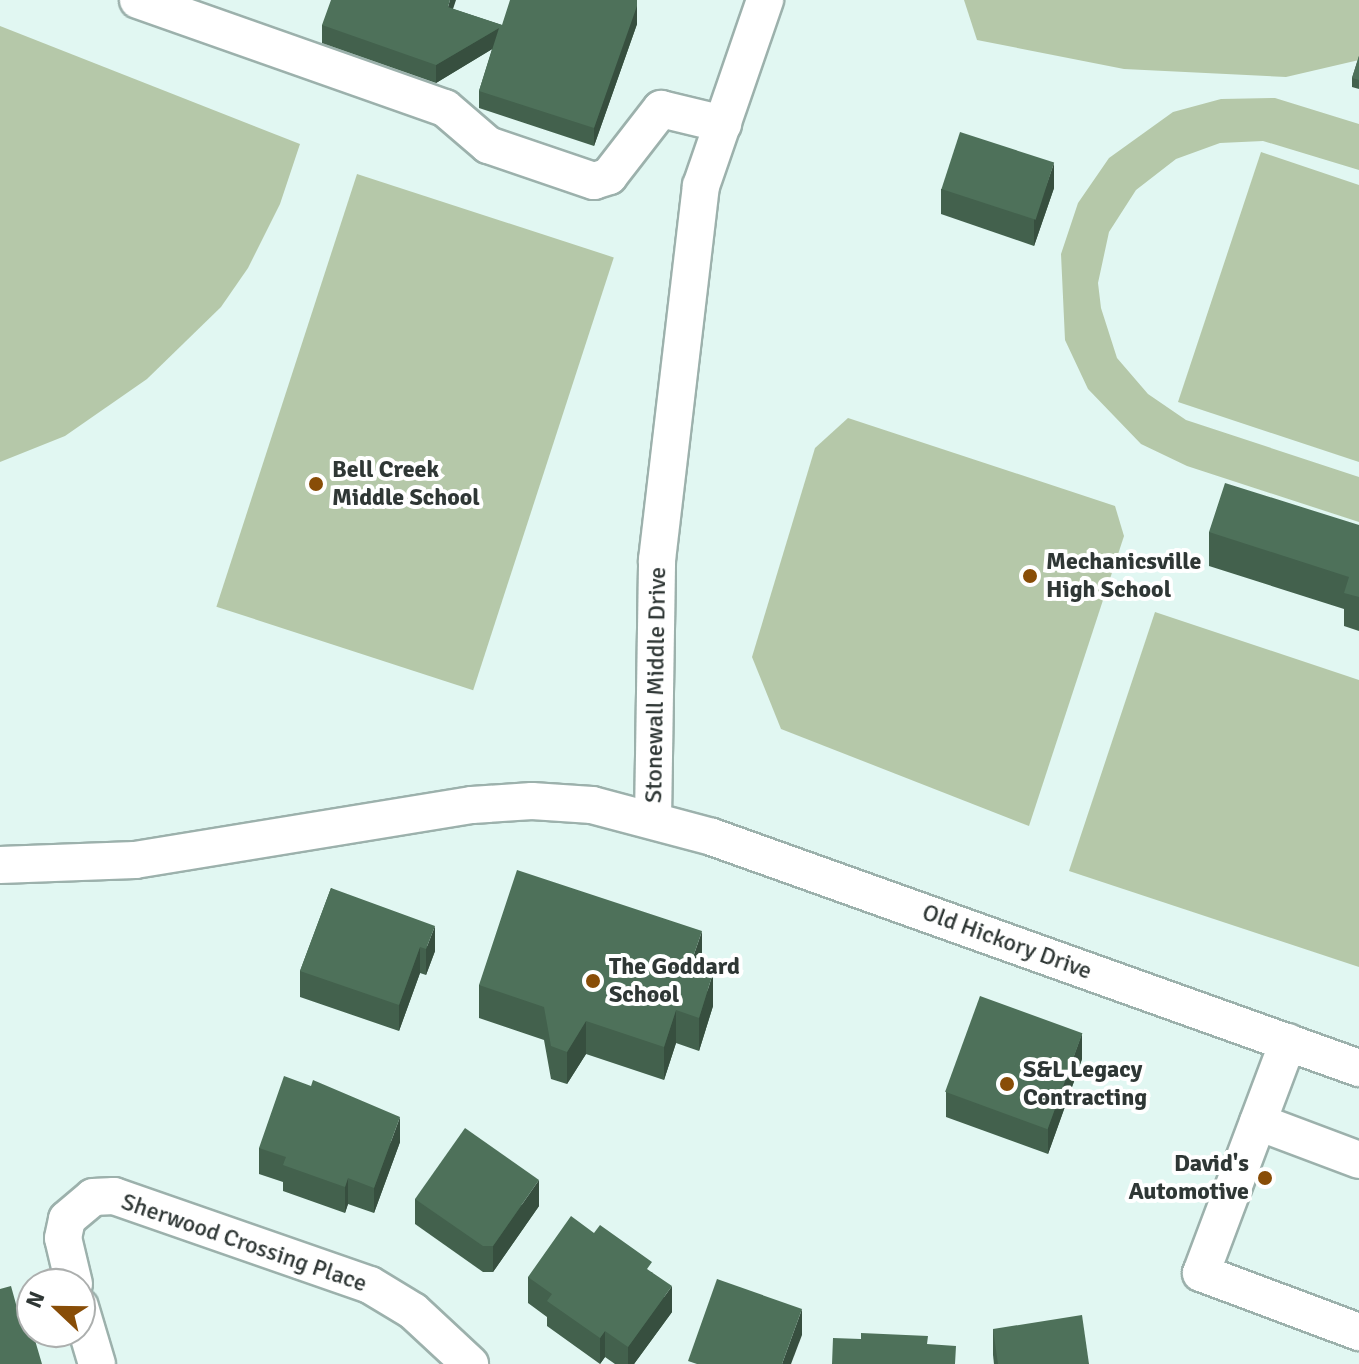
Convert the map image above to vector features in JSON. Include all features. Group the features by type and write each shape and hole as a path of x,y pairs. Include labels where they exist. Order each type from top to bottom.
{"street":[{"path":"138,0 445,108 488,145 594,181 609,176 661,109 723,124"},
{"name":"Stonewall Middle Drive","path":"0,865 135,860 472,805 532,801 592,805 653,820 657,560 701,186 765,0"},
{"name":"Old Hickory Drive","path":"653,820 1359,1068"},
{"path":"1288,1042 1201,1273 1359,1332"},
{"path":"1258,1122 1359,1160"},
{"name":"Sherwood Crossing Place","path":"70,1268 63,1238 67,1219 93,1197 114,1196 370,1285 413,1311 470,1364"}],"green space":[{"path":"964,0 1359,0 1359,60 1286,77 1124,69 977,40"},
{"path":"0,26 300,144 280,204 248,268 221,307 147,379 65,436 0,462"},
{"path":"1275,98 1359,124 1359,170 1263,141 1220,143 1176,159 1136,190 1109,232 1098,283 1101,308 1117,358 1148,394 1186,420 1359,477 1359,522 1187,466 1141,444 1088,389 1065,340 1061,254 1078,203 1109,158 1173,112 1221,99"},
{"path":"1261,152 1359,185 1359,462 1178,402"},
{"path":"357,174 614,257 473,690 216,607"},
{"path":"848,418 1115,506 1124,536 1029,826 781,729 752,657 815,448"},
{"path":"1155,612 1359,680 1359,967 1069,871"}],"building":[{"path":"331,0 450,0 448,7 502,25 510,0 637,0 637,6 594,128 479,91 499,28 436,65 322,25"},
{"path":"1359,56 1359,80 1352,78"},
{"path":"960,132 1054,163 1036,220 941,189"},
{"path":"1225,483 1359,525 1359,597 1344,593 1349,577 1209,532"},
{"name":"The Goddard School","path":"517,870 702,931 690,966 713,973 699,1018 676,1010 664,1047 586,1021 567,1052 551,1046 544,1007 479,985"},
{"path":"331,888 435,926 426,949 420,947 399,1005 300,971"},
{"path":"980,996 1082,1033 1048,1129 945,1092"},
{"path":"284,1076 311,1086 313,1080 400,1117 374,1188 348,1178 345,1187 283,1165 286,1157 259,1148"},
{"path":"465,1128 539,1180 493,1246 483,1246 415,1199"},
{"path":"571,1216 594,1233 600,1225 652,1262 647,1269 672,1286 628,1347 605,1331 600,1338 547,1301 552,1294 528,1277"},
{"path":"717,1279 802,1309 782,1364 697,1364 688,1361"},
{"path":"11,1286 16,1304 16,1348 37,1348 42,1364 0,1364 0,1289"},
{"path":"1082,1315 1089,1364 998,1364 993,1329"},
{"path":"861,1333 928,1336 927,1344 956,1346 955,1364 832,1364 833,1338 861,1339"}],"place":[{"name":"Bell Creek Middle School","path":"316,484"},
{"name":"Mechanicsville High School","path":"1030,576"},
{"name":"The Goddard School","path":"593,981"},
{"name":"S&L Legacy Contracting","path":"1007,1084"},
{"name":"David's Automotive","path":"1265,1178"}]}
